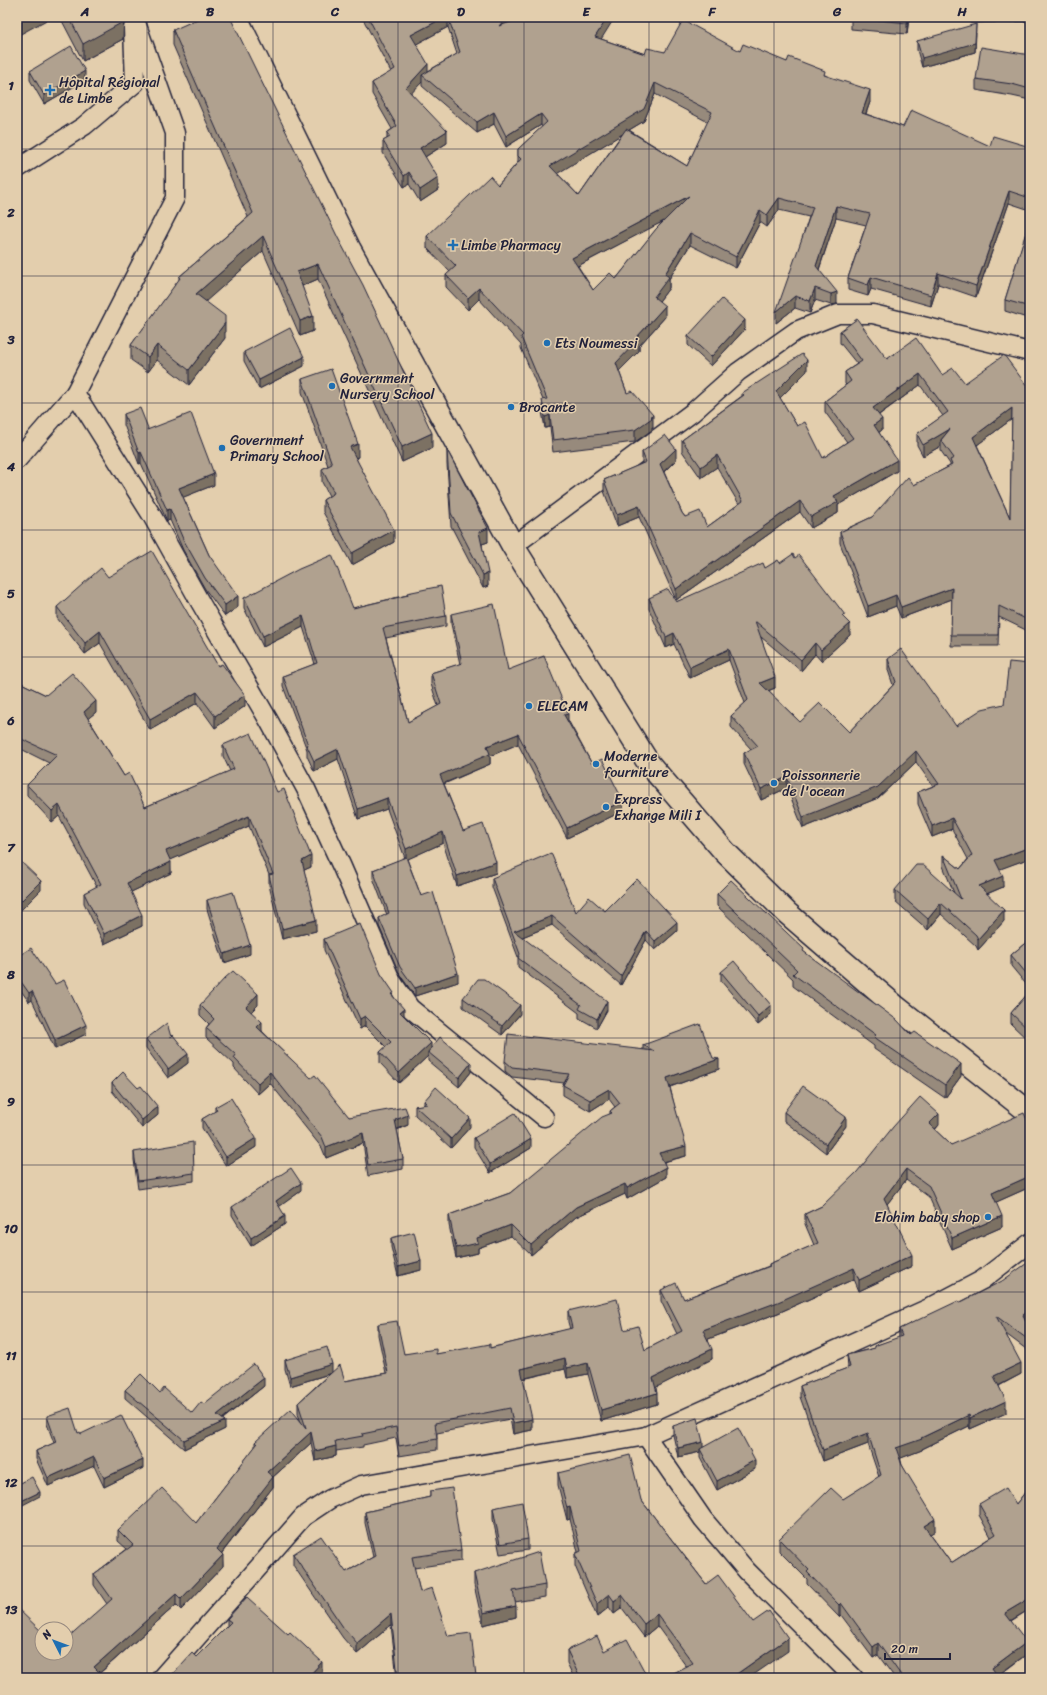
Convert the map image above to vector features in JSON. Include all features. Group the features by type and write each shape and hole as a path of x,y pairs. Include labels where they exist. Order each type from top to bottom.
{"highway":[{"path":"236,17 350,248 513,546 649,764 725,852 787,914 895,1006 1030,1112"}],"street":[{"path":"17,169 84,126 135,83 133,17"},
{"path":"17,460 75,393 175,198 175,133 133,17"},
{"path":"513,546 693,412 738,372 796,331 838,314 873,314 1030,352"},
{"path":"75,393 151,514 200,602 270,721 309,796 391,980 410,1008 544,1117"},
{"path":"161,1678 303,1517 330,1498 361,1485 646,1436 930,1308 982,1280 1030,1243"},
{"path":"646,1436 703,1519 747,1571 854,1678"}],"building":[{"path":"69,17 123,17 123,22 83,44"},
{"path":"202,17 230,17 338,238 363,285 432,433 402,447 318,264 297,272 313,316 300,321 263,236 196,294 225,316 225,323 189,370 157,345 148,357 131,345 180,278 179,277 253,213 173,30"},
{"path":"368,17 445,17 411,35 428,64 406,88 447,131 420,148 438,178 420,190 409,172 404,176 383,141 390,137 387,133 397,126 372,83 395,69"},
{"path":"448,17 507,17 499,26 525,17 608,17 595,37 645,54 647,48 665,52 683,20 740,51 743,44 787,62 789,57 825,71 824,75 870,90 862,113 903,127 911,110 990,146 993,136 1030,147 1030,198 1009,191 976,286 938,273 931,295 871,277 868,285 848,278 870,214 836,206 816,266 837,292 831,294 815,288 810,301 795,296 776,312 813,207 779,198 767,215 760,210 736,257 690,233 665,274 669,277 654,297 665,306 637,337 639,339 616,363 627,393 632,391 653,415 650,416 652,418 635,430 553,440 550,415 545,417 542,400 547,399 521,337 523,335 479,288 468,298 446,275 456,266 427,236 490,176 498,185 521,159 518,156 518,149 547,122 541,114 506,136 494,112 477,122 422,75 460,52","holes":["655,83 712,112 687,166 626,129 579,196 550,166 644,109","689,196 656,229 616,279 610,273 593,290 572,258"]},
{"path":"851,17 908,17 907,23"},
{"path":"976,24 975,43 922,58 917,41"},
{"path":"71,46 85,71 44,95 30,71"},
{"path":"981,47 1030,55 1030,89 1012,84 976,79"},
{"path":"1030,219 1030,307 1005,300"},
{"path":"722,299 745,320 711,357 688,336"},
{"path":"857,319 887,359 916,338 942,375 953,368 965,383 1004,355 1030,390 1030,621 999,606 998,635 951,635 952,588 901,607 896,595 868,606 840,532 872,517 908,477 914,485 952,465 950,460 954,458 941,440 950,429 923,445 917,434 948,412 920,374 873,408 882,419 874,425 897,460 834,496 838,502 811,517 800,501 676,589 639,506 617,515 604,480 646,462 642,452 665,435 676,449 660,464 685,517 700,511 707,527 743,501 717,455 701,467 682,440 744,395 742,393 802,354 807,360 776,391 797,426 805,422 823,458 853,438 825,401 851,381 845,372 862,361 840,331","holes":["1012,408 1010,518 973,437"]},
{"path":"290,328 304,357 259,380 244,352"},
{"path":"331,369 358,444 350,447 394,530 352,553 323,500 334,493 322,469 332,464 302,379"},
{"path":"140,408 148,428 147,430 191,413 214,474 179,488 209,555 238,596 225,605 205,578 183,539 170,509 167,510 141,452 139,453 124,414"},
{"path":"447,450 488,528 479,532 488,573 483,575 451,513"},
{"path":"152,551 218,666 222,664 245,695 215,716 197,692 150,719 100,631 85,643 57,607 101,568 108,577"},
{"path":"793,554 795,558 799,555 845,615 842,616 850,624 821,650 815,643 801,660 755,621 775,677 760,683 800,722 820,703 849,732 896,682 888,659 901,649 956,726 982,709 1004,704 1009,662 1030,664 1030,847 995,860 1003,876 979,886 1004,910 978,939 976,935 941,903 928,919 895,890 916,865 923,865 961,899 943,855 960,869 972,855 952,818 932,826 918,792 939,784 916,751 878,787 803,817 787,777 761,789 744,753 758,746 731,716 748,700 729,649 690,667 674,633 666,637 649,598 668,589 676,602 763,563 765,568 778,560 780,563"},
{"path":"332,555 353,608 408,595 407,593 441,586 446,616 383,628 408,722 441,704 431,673 462,663 451,614 494,604 508,670 544,656 568,714 564,715 592,764 602,759 623,801 567,828 518,734 487,746 490,754 440,775 463,831 483,824 496,862 457,876 443,832 406,849 387,798 358,809 338,749 314,761 307,746 308,745 283,676 317,663 303,616 263,636 244,598 299,569"},
{"path":"17,657 20,658 17,667"},
{"path":"72,673 96,701 84,712 124,776 129,773 145,807 234,769 223,745 251,733 277,792 284,789 311,856 302,861 316,920 282,929 269,875 273,874 249,816 166,851 171,862 127,883 142,915 104,934 84,893 101,884 59,805 52,811 27,785 57,755 17,737 17,681 46,695"},
{"path":"551,853 576,912 589,897 605,911 637,879 677,922 655,941 646,931 621,976 552,916 514,931 607,1001 597,1019 579,1009 581,1005 518,958 520,954 492,878"},
{"path":"406,857 421,896 433,892 458,973 415,988 400,967 379,918 389,913 373,870"},
{"path":"17,858 41,881 17,905"},
{"path":"731,880 804,949 803,951 897,1020 911,1035 915,1032 961,1064 945,1085 874,1037 876,1035 793,974 797,970 717,894"},
{"path":"233,892 250,945 224,954 207,900"},
{"path":"360,924 381,974 394,993 391,994 404,1009 400,1012 431,1043 399,1073 380,1052 391,1042 365,1016 360,1019 324,939"},
{"path":"1030,939 1030,978 1011,955"},
{"path":"31,948 55,984 64,980 86,1025 55,1040 32,991 29,993 17,976 17,957"},
{"path":"734,961 771,1005 758,1016 721,972"},
{"path":"233,971 258,994 246,1007 262,1022 257,1027 311,1078 315,1075 349,1117 405,1107 408,1115 395,1120 403,1159 368,1165 363,1133 326,1147 322,1137 270,1072 258,1083 234,1058 236,1055 206,1028 214,1019 200,1005"},
{"path":"478,979 484,979 520,1005 502,1026 463,998"},
{"path":"1030,991 1030,1031 1011,1013"},
{"path":"167,1023 171,1037 173,1035 188,1054 168,1069 146,1039"},
{"path":"700,1024 713,1058 719,1059 667,1078 686,1146 659,1153 666,1167 627,1188 625,1184 576,1207 531,1245 511,1225 477,1238 478,1243 456,1248 449,1215 510,1193 602,1117 612,1113 610,1111 620,1103 609,1089 590,1100 563,1085 569,1074 512,1067 505,1061 508,1034 654,1051 643,1045"},
{"path":"440,1037 471,1063 459,1078 428,1052"},
{"path":"123,1072 138,1088 141,1086 158,1107 142,1120 112,1083"},
{"path":"803,1086 846,1117 826,1144 784,1112"},
{"path":"436,1087 470,1118 451,1139 415,1106 427,1104 424,1101"},
{"path":"920,1097 939,1114 929,1124 951,1145 1024,1113 1030,1127 1030,1176 992,1193 1002,1216 952,1238 929,1186 906,1169 884,1198 912,1255 859,1280 854,1268 778,1302 703,1330 712,1349 653,1378 657,1393 601,1410 588,1363 567,1368 565,1358 521,1369 532,1419 513,1423 510,1408 435,1423 437,1439 399,1446 396,1427 362,1434 363,1436 335,1441 336,1446 315,1451 311,1432 267,1472 273,1477 217,1549 223,1555 181,1599 176,1594 94,1667 101,1674 96,1678 17,1678 17,1608 34,1624 34,1661 74,1661 74,1633 112,1599 94,1574 133,1545 118,1530 162,1488 196,1523 257,1444 255,1442 291,1409 306,1428 298,1403 340,1365 345,1381 388,1373 378,1324 397,1321 404,1354 436,1349 436,1354 490,1344 490,1348 572,1328 568,1311 617,1299 624,1330 638,1326 645,1350 682,1331 661,1290 676,1283 684,1299 770,1266 769,1264 818,1243 805,1214 822,1206 857,1172 893,1127"},
{"path":"231,1098 256,1138 226,1157 202,1119 217,1110 215,1107"},
{"path":"515,1113 531,1139 490,1164 474,1138"},
{"path":"193,1142 194,1173 138,1181 134,1152"},
{"path":"291,1168 301,1183 276,1201 285,1216 251,1238 232,1207"},
{"path":"414,1232 421,1261 398,1267 391,1238"},
{"path":"1030,1261 1030,1310 1023,1315 1030,1329 1030,1341 996,1316 1021,1363 994,1376 1006,1401 970,1418 969,1415 921,1438 922,1439 896,1448 902,1465 935,1519 924,1526 951,1563 996,1534 979,1504 1006,1488 1016,1504 1030,1486 1030,1598 1005,1613 1027,1642 992,1668 999,1678 903,1678 878,1643 873,1647 841,1603 839,1605 807,1572 809,1570 779,1539 831,1488 843,1499 881,1475 868,1433 823,1450 800,1386 850,1367 847,1355 875,1348 874,1346 902,1336 899,1329 958,1301 959,1303 1002,1281"},
{"path":"327,1347 332,1364 290,1377 285,1360"},
{"path":"254,1364 264,1378 217,1415 225,1421 184,1440 125,1390 141,1374 160,1393 164,1388 192,1413 201,1402 204,1404"},
{"path":"70,1408 78,1433 80,1432 81,1434 121,1415 143,1460 104,1478 94,1457 48,1478 36,1451 56,1442 47,1416"},
{"path":"697,1418 703,1442 678,1448 673,1426"},
{"path":"738,1428 755,1460 717,1481 700,1449"},
{"path":"630,1455 641,1500 706,1584 718,1575 753,1622 769,1611 788,1638 731,1678 664,1678 693,1663 657,1614 644,1624 622,1595 614,1601 609,1594 597,1604 575,1554 581,1551 570,1507 567,1508 558,1473"},
{"path":"32,1477 40,1492 17,1503 17,1485"},
{"path":"452,1488 461,1550 412,1557 420,1592 432,1588 448,1636 471,1633 476,1676 455,1678 398,1678 391,1614 357,1643 343,1627 293,1554 321,1536 346,1572 375,1556 365,1512 430,1497 430,1491"},
{"path":"522,1502 528,1539 500,1544 493,1508"},
{"path":"539,1552 545,1585 513,1591 516,1606 483,1613 474,1573"},
{"path":"247,1597 288,1634 290,1632 322,1662 307,1678 169,1678 192,1653 196,1657 231,1622 227,1619"},
{"path":"597,1636 604,1651 627,1639 648,1678 580,1678 567,1650"}],"place":[{"name":"Hôpital Régional de Limbe","path":"50,90"},
{"name":"Limbe Pharmacy","path":"453,245"},
{"name":"Ets Noumessi","path":"547,343"},
{"name":"Government Nursery School","path":"332,386"},
{"name":"Brocante","path":"511,407"},
{"name":"Government Primary School","path":"222,448"},
{"name":"ELECAM","path":"529,706"},
{"name":"Moderne fourniture","path":"596,764"},
{"name":"Poissonnerie de l'ocean","path":"774,783"},
{"name":"Express Exhange Mili I","path":"606,807"},
{"name":"Elohim baby shop","path":"988,1217"}]}
